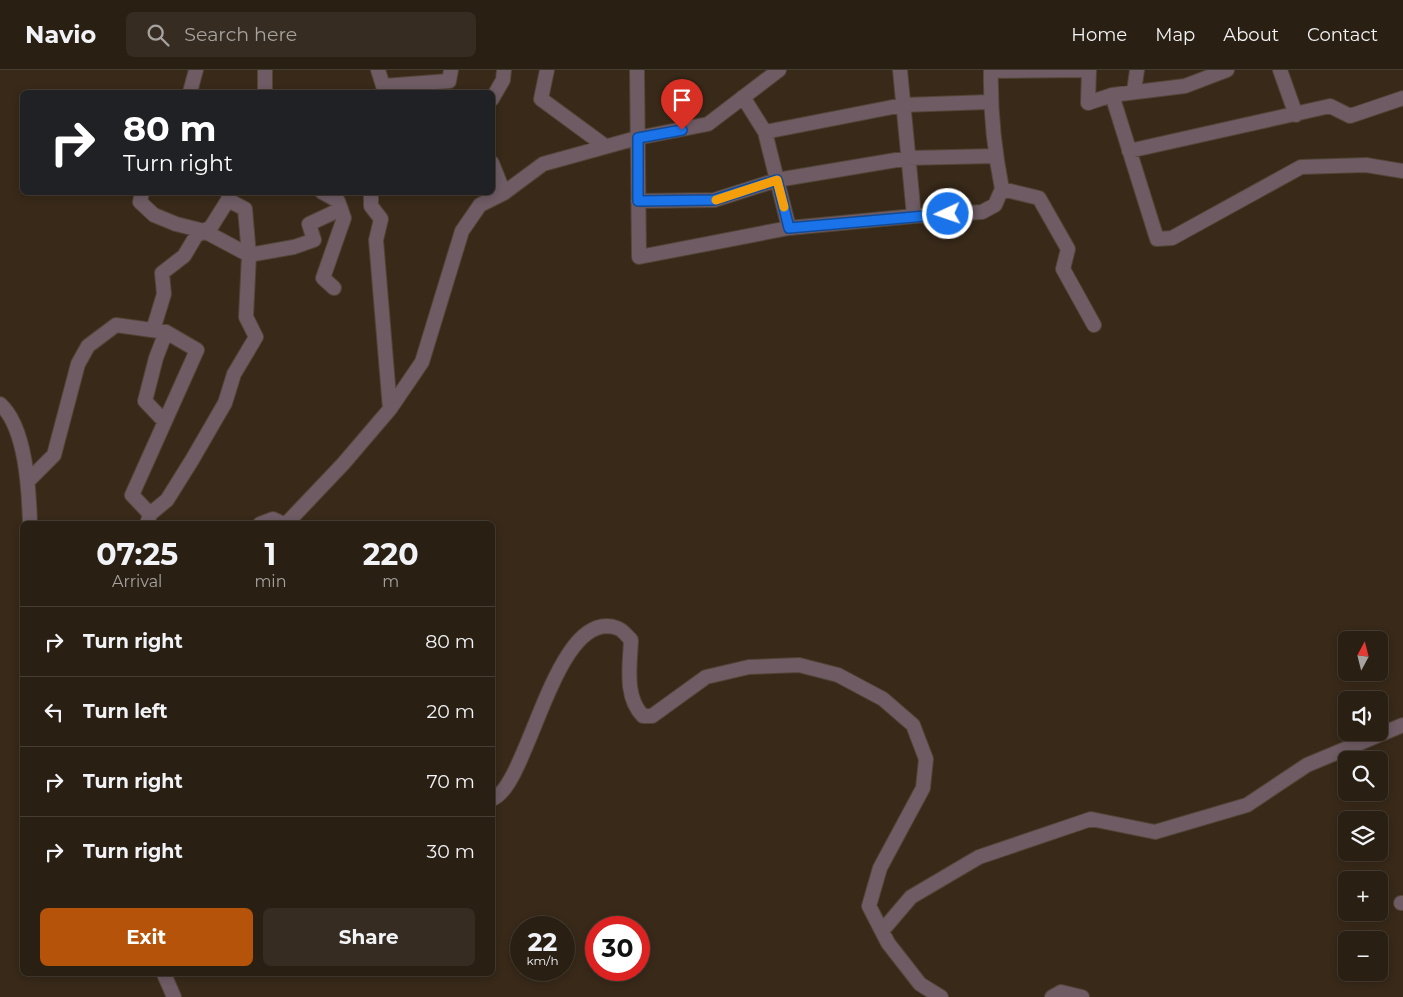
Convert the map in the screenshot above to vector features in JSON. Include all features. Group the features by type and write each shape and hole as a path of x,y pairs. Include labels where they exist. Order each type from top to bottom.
{"street":[{"path":"191,90 196,70"},
{"path":"265,70 265,90"},
{"path":"378,70 384,89 449,81 451,70"},
{"path":"495,94 503,80 504,70"},
{"path":"546,70 541,99 605,146"},
{"path":"637,70 639,257 789,228 914,216 982,212 995,205 1002,189 995,156 989,102 991,71 1088,70 1088,103 1112,95 1134,91 1185,86 1227,70"},
{"path":"288,521 342,464 390,409 422,362 462,231 480,205 504,193 543,164 638,138 708,124 779,70"},
{"path":"900,70 914,216"},
{"path":"1134,91 1137,70"},
{"path":"1280,70 1296,115"},
{"path":"1112,95 1157,239 1172,238 1301,167 1366,165 1403,171"},
{"path":"743,97 765,132 789,228"},
{"path":"1130,151 1330,106 1350,116 1403,98"},
{"path":"765,132 903,105 989,102"},
{"path":"638,201 714,200 777,180 908,158 995,156"},
{"path":"495,170 504,193"},
{"path":"1002,189 1039,198 1068,249 1063,269 1094,325"},
{"path":"141,195 140,202 154,215 176,224 204,231 249,255 294,247 314,240 309,224 341,209"},
{"path":"328,195 338,200 344,218 323,278 334,288"},
{"path":"371,195 371,206 380,219 376,240 390,409"},
{"path":"28,481 54,455 78,364 88,346 116,325 160,331 197,350 132,495 148,519 167,500 224,403 234,374 256,337 246,317 249,255 245,209 228,196 211,227 196,236 184,256 162,273 164,294 160,331 156,358 145,401 164,422"},
{"path":"0,404 10,415 18,431 28,481 30,521"},
{"path":"495,798 498,797 510,782 547,692 567,656 586,634 604,625 618,628 631,640 630,684 634,707 642,716 652,716 706,677 749,667 798,665 838,675 883,699 913,725 926,759 923,788 898,830 880,868 869,906 888,943 920,984 941,997"},
{"path":"882,931 911,897 979,857 1091,819 1155,832 1247,805 1307,765 1403,724"},
{"path":"165,976 174,997"},
{"path":"1052,997 1061,992 1082,997"}],"slow traffic":[{"path":"716,200 777,180 784,207"}],"route":[{"path":"682,130 638,138 638,201 714,200 777,180 789,228 948,214"}]}
